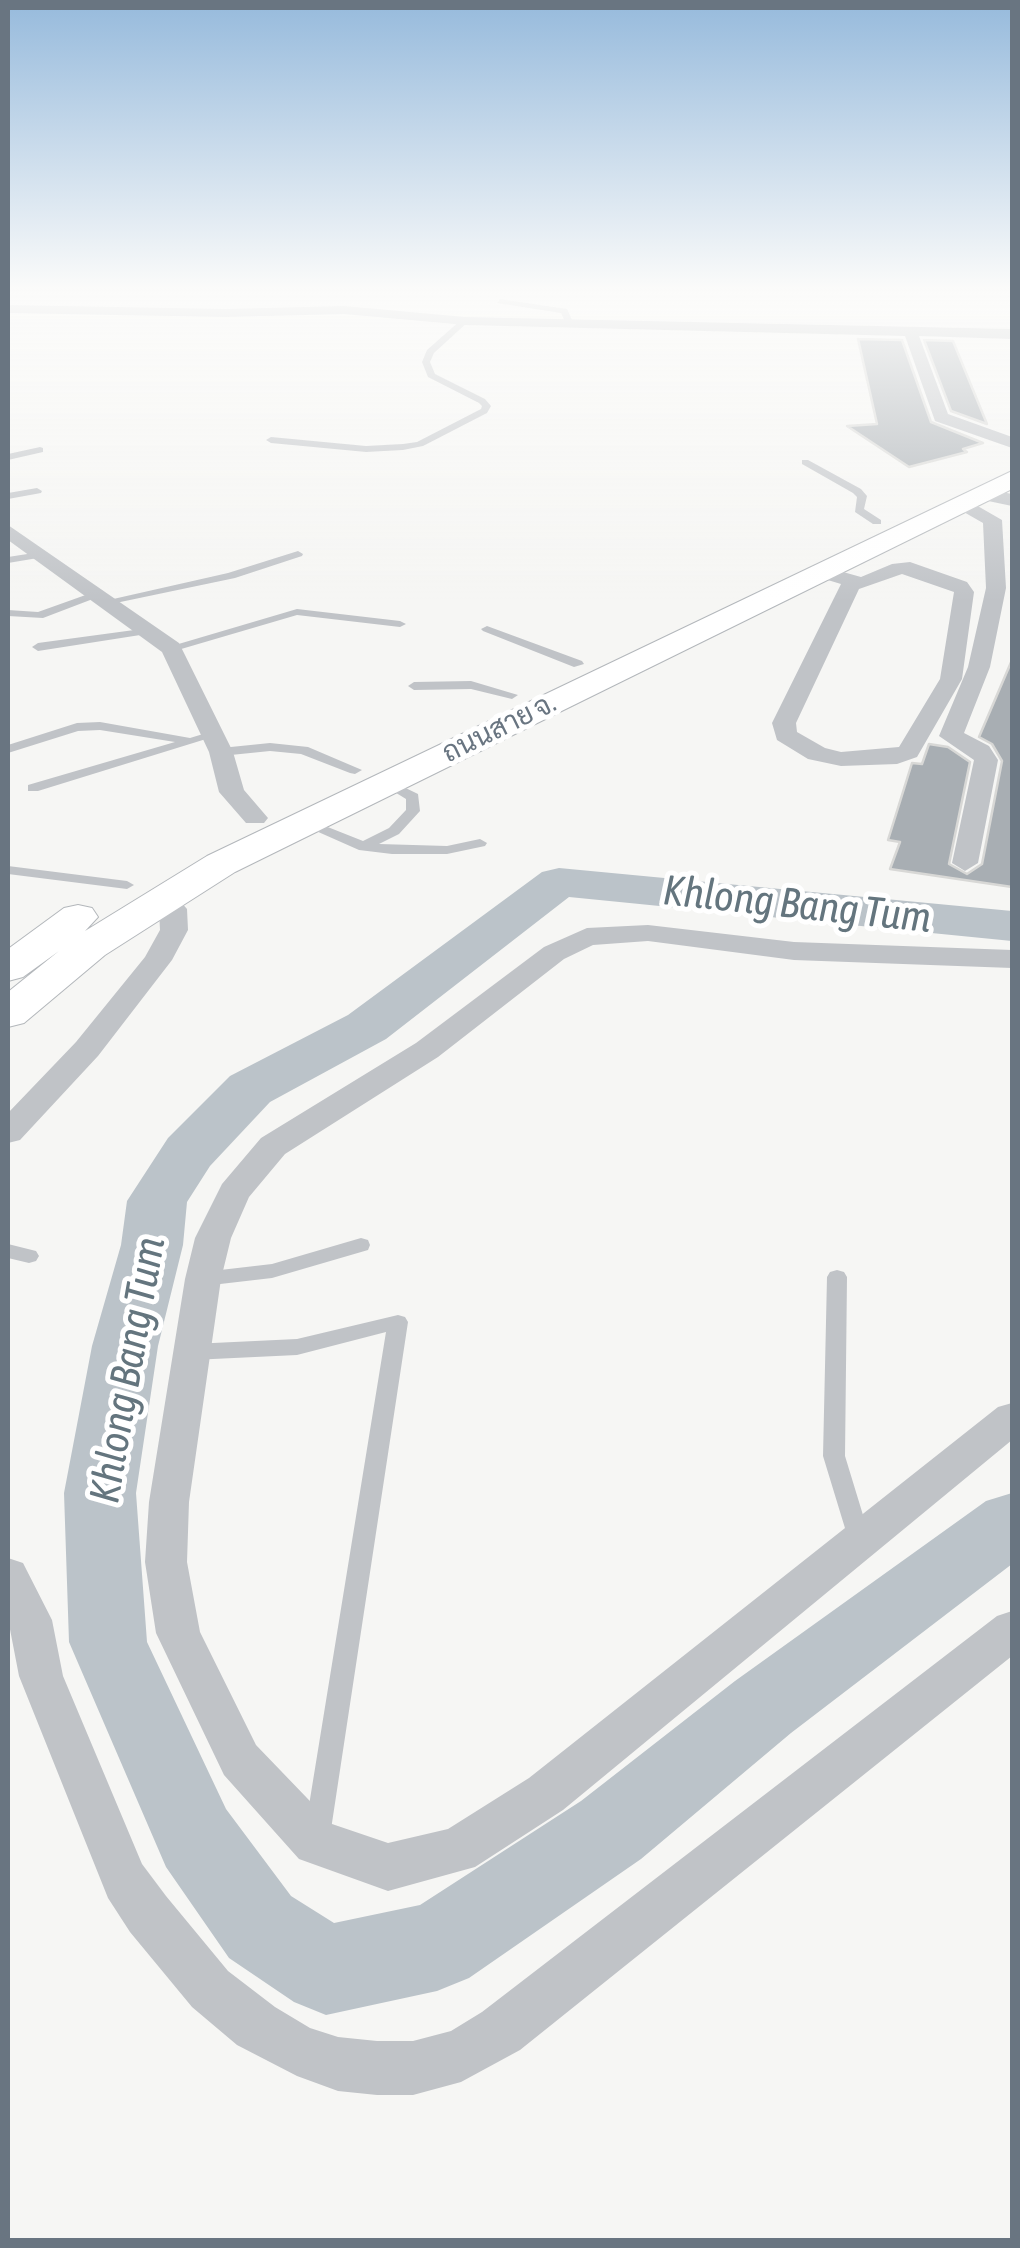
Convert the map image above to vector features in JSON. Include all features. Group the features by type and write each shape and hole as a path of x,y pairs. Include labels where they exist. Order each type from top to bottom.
{"main road":[{"name":"ถนนสาย จ.","path":"8,968 127,884 255,818 1012,460"},
{"name":"ถนนสาย จ.","path":"8,1014 90,946 162,898 388,783 835,577 992,494"}],"street":[{"path":"932,393 941,417 1012,444"},
{"path":"965,863 986,760 980,751 951,736 979,666 996,588 992,494"},
{"path":"10,535 171,648 232,792 255,818"},
{"path":"899,568 910,568 960,586 964,592 950,679 908,752 897,757 841,759 817,754 785,735 784,723 835,577 863,584 899,568"},
{"path":"8,1132 87,1049 158,960 174,930 174,909 162,898"},
{"path":"1012,958 794,952 648,933 588,937 554,953 427,1050 274,1146 234,1192 213,1238 203,1279 169,1502 166,1562 178,1633 240,1760 316,1842 388,1867 458,1850 546,1794 1012,1418"},
{"path":"8,1576 30,1620 41,1676 124,1881 148,1914 210,1989 256,2026 297,2050 338,2064 377,2068 413,2068 461,2055 502,2031 1012,1630"}],"lane":[{"path":"270,440 366,449 420,444 484,411 487,406 482,400 468,393"},
{"path":"10,462 40,450"},
{"path":"804,462 857,490 862,496 859,510 877,522"},
{"path":"8,496 37,491"},
{"path":"8,613 40,616 100,599 231,576 298,554"},
{"path":"8,560 40,555"},
{"path":"171,648 298,612 400,624"},
{"path":"486,629 578,664"},
{"path":"38,647 150,631"},
{"path":"414,686 471,685 512,696"},
{"path":"8,749 77,727 100,726 208,743 304,750 355,770"},
{"path":"33,788 208,743"},
{"path":"364,847 394,831 413,811 413,797 388,783"},
{"path":"305,823 364,847 447,850 480,843"},
{"path":"8,870 127,884"},
{"path":"203,1279 272,1271 360,1245"},
{"path":"8,1251 30,1256"},
{"path":"837,1276 834,1456 859,1538"},
{"path":"192,1352 297,1347 398,1322 316,1842"}],"building":[{"path":"870,393 921,393 931,422 983,443 963,449 967,452 909,467 847,426 877,424"},
{"path":"944,393 974,393 987,424 951,411"},
{"path":"1012,660 1012,887 890,869 900,842 888,840 912,763 922,764 929,744 948,747 970,762 949,864 967,874 982,864 1002,761 992,744 979,737"}],"waterway":[{"name":"Khlong Bang Tum","path":"1012,926 559,882 367,1027 250,1089 189,1152 157,1201 152,1245 125,1346 100,1493 108,1642 196,1838 260,1927 326,1970 437,1946 611,1830 763,1707 1012,1523"}]}
